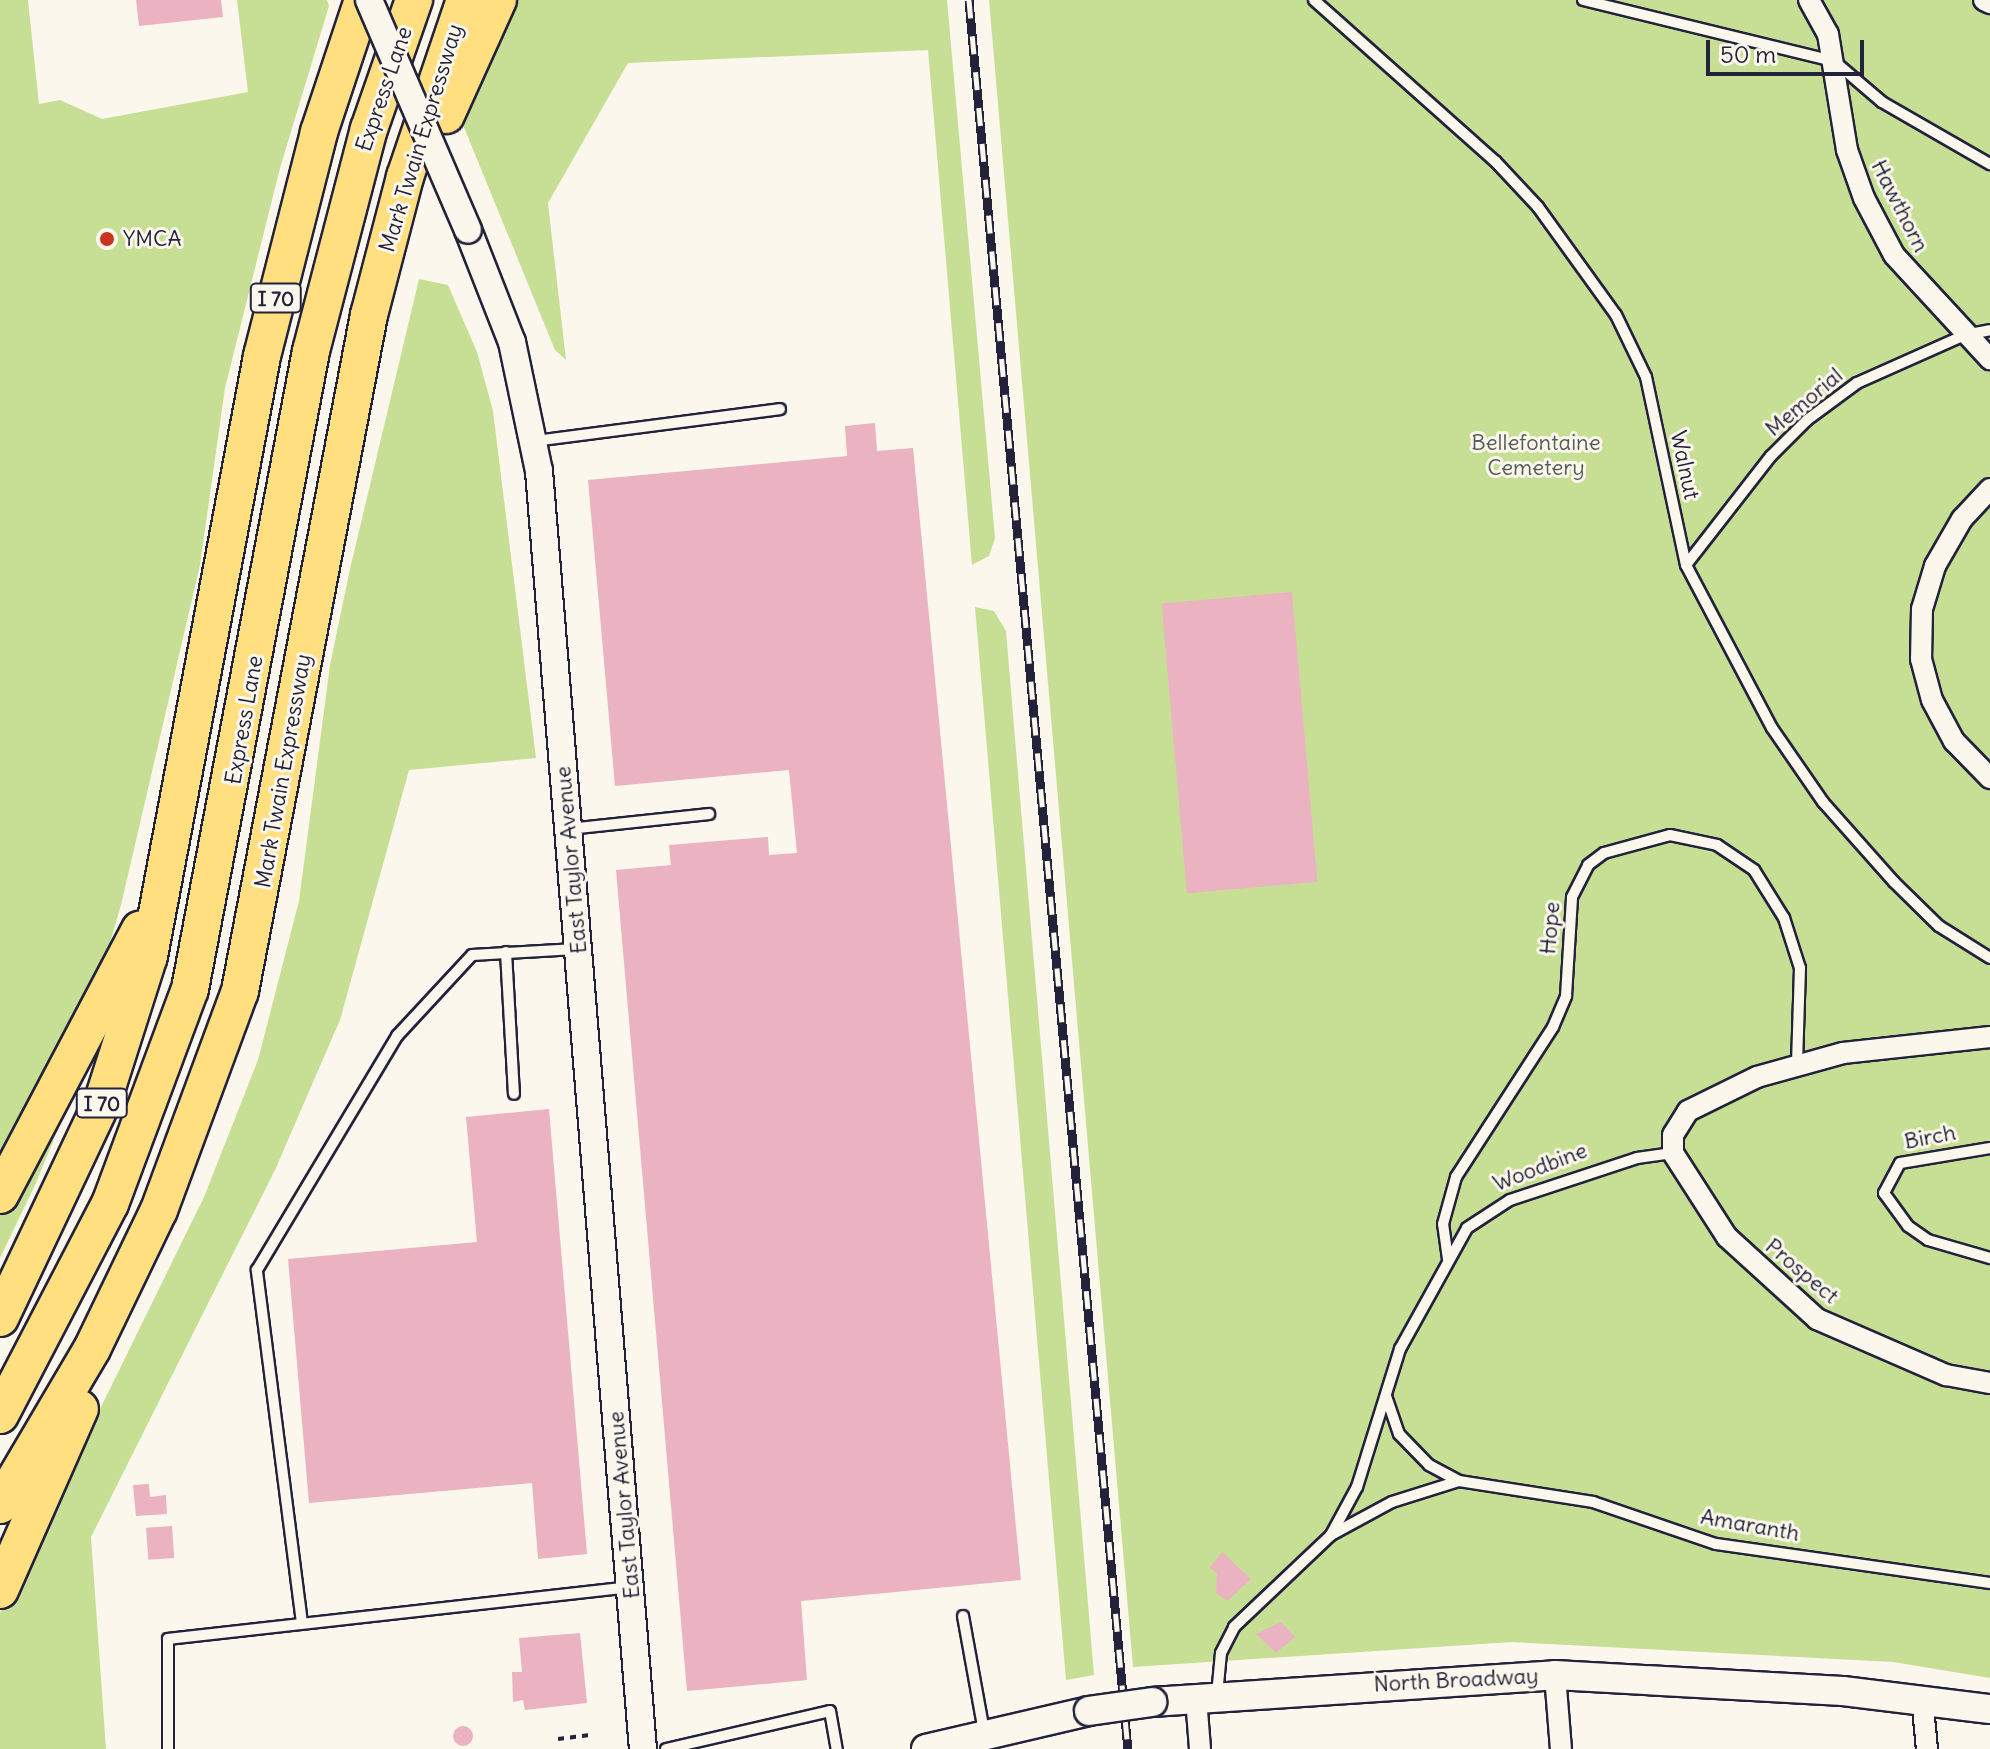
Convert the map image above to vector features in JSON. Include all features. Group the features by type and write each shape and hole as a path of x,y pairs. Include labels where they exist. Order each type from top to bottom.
{"highway":[{"name":"I 70","path":"0,1318 103,1100 167,875 269,326 319,132 363,0"},
{"name":"Express Lane","path":"0,1415 110,1204 190,989 311,351 369,129 414,0"},
{"name":"Mark Twain Expressway","path":"0,1505 127,1279 189,1139 240,991 352,393 388,239 465,0"},
{"path":"388,239 498,0"},
{"path":"0,1195 167,875"},
{"path":"0,1590 82,1403 127,1279"}],"main road":[{"name":"North Broadway","path":"926,1749 1089,1711 1152,1702 1555,1675 1922,1698 1990,1709"}],"street":[{"name":"East Taylor Avenue","path":"369,0 468,230 512,342 535,441 643,1749"},
{"name":"Hawthorn","path":"1809,0 1828,34 1847,150 1864,198 1894,255 1990,359"},
{"path":"1984,0 1990,3"},
{"path":"1990,489 1962,519 1935,566 1922,609 1921,659 1932,700 1954,741 1990,778"},
{"path":"1673,1153 1673,1135 1688,1111 1757,1077 1843,1053 1990,1037"},
{"name":"Prospect","path":"1673,1153 1727,1237 1817,1319 1946,1375 1990,1383"},
{"path":"1555,1675 1561,1749"},
{"path":"1200,1749 1206,1697"},
{"path":"1922,1698 1927,1749"}],"lane":[{"name":"Walnut","path":"1314,0 1495,161 1538,207 1616,315 1646,377 1686,565 1772,728 1823,802 1939,926 1990,958"},
{"path":"1583,0 1834,61 1882,102 1990,164"},
{"name":"Memorial","path":"1686,565 1771,456 1807,420 1857,383 1965,335 1990,330"},
{"path":"535,441 780,409"},
{"path":"569,829 709,814"},
{"name":"Hope","path":"1448,1259 1443,1224 1456,1177 1553,1027 1566,996 1572,897 1588,865 1604,853 1670,835 1717,845 1754,870 1784,918 1800,968 1797,1066"},
{"path":"302,1623 257,1270 397,1036 472,955 578,949"},
{"path":"506,952 514,1094"},
{"name":"Birch","path":"1990,1148 1900,1163 1884,1193 1908,1226 1928,1240 1990,1258"},
{"name":"Woodbine","path":"1206,1697 1221,1653 1234,1627 1331,1535 1357,1487 1400,1349 1467,1228 1510,1200 1637,1158 1673,1153"},
{"name":"Amaranth","path":"1385,1394 1399,1434 1429,1465 1459,1481 1593,1502 1716,1544 1990,1583"},
{"name":"Amaranth","path":"1331,1535 1392,1502 1459,1481"},
{"path":"168,1749 168,1639 630,1587"},
{"path":"963,1616 985,1733"},
{"path":"666,1749 830,1711 837,1749"}],"path":[{"path":"558,1739 590,1735"}],"green space":[{"path":"0,0 28,0 39,104 60,100 102,119 248,92 237,0 327,0 329,6 280,168 225,388 200,565 121,905 101,973 0,1176"},
{"path":"509,0 947,0 995,538 989,556 972,565 928,50 628,63 548,203 566,360 555,350 461,120"},
{"name":"Bellefontaine Cemetery","path":"989,0 1990,0 1990,1678 1893,1662 1512,1642 1133,1667"},
{"path":"419,279 448,285 477,352 493,411 536,758 409,770 340,1020 275,1170 91,1537 106,1749 0,1749 0,1613 204,1197 258,1060 299,901 330,665"},
{"path":"975,607 994,611 1006,631 1094,1675 1066,1680"},
{"path":"76,1086 35,1185 0,1258 0,1208"}],"building":[{"path":"136,0 221,0 223,17 139,26"},
{"path":"875,423 877,451 913,448 1021,1580 801,1601 807,1680 687,1691 616,870 671,865 669,845 768,837 769,855 797,853 789,770 615,786 588,480 847,456 845,426"},
{"path":"1292,592 1317,882 1187,893 1161,603"},
{"path":"549,1109 587,1554 538,1559 532,1483 309,1503 288,1259 477,1242 466,1117"},
{"path":"149,1484 150,1497 166,1495 167,1514 136,1516 133,1485"},
{"path":"172,1526 174,1558 148,1560 146,1528"},
{"path":"1222,1552 1251,1579 1227,1601 1216,1593 1217,1574 1210,1567"},
{"path":"1281,1622 1295,1637 1276,1653 1256,1634"},
{"path":"580,1633 587,1703 525,1710 523,1700 513,1702 512,1672 522,1672 519,1638"},
{"path":"463,1726 470,1729 473,1736 470,1743 463,1746 456,1743 453,1736 456,1729"}],"railway":[{"path":"969,0 1128,1749"}],"place":[{"name":"YMCA","path":"107,239"}]}
